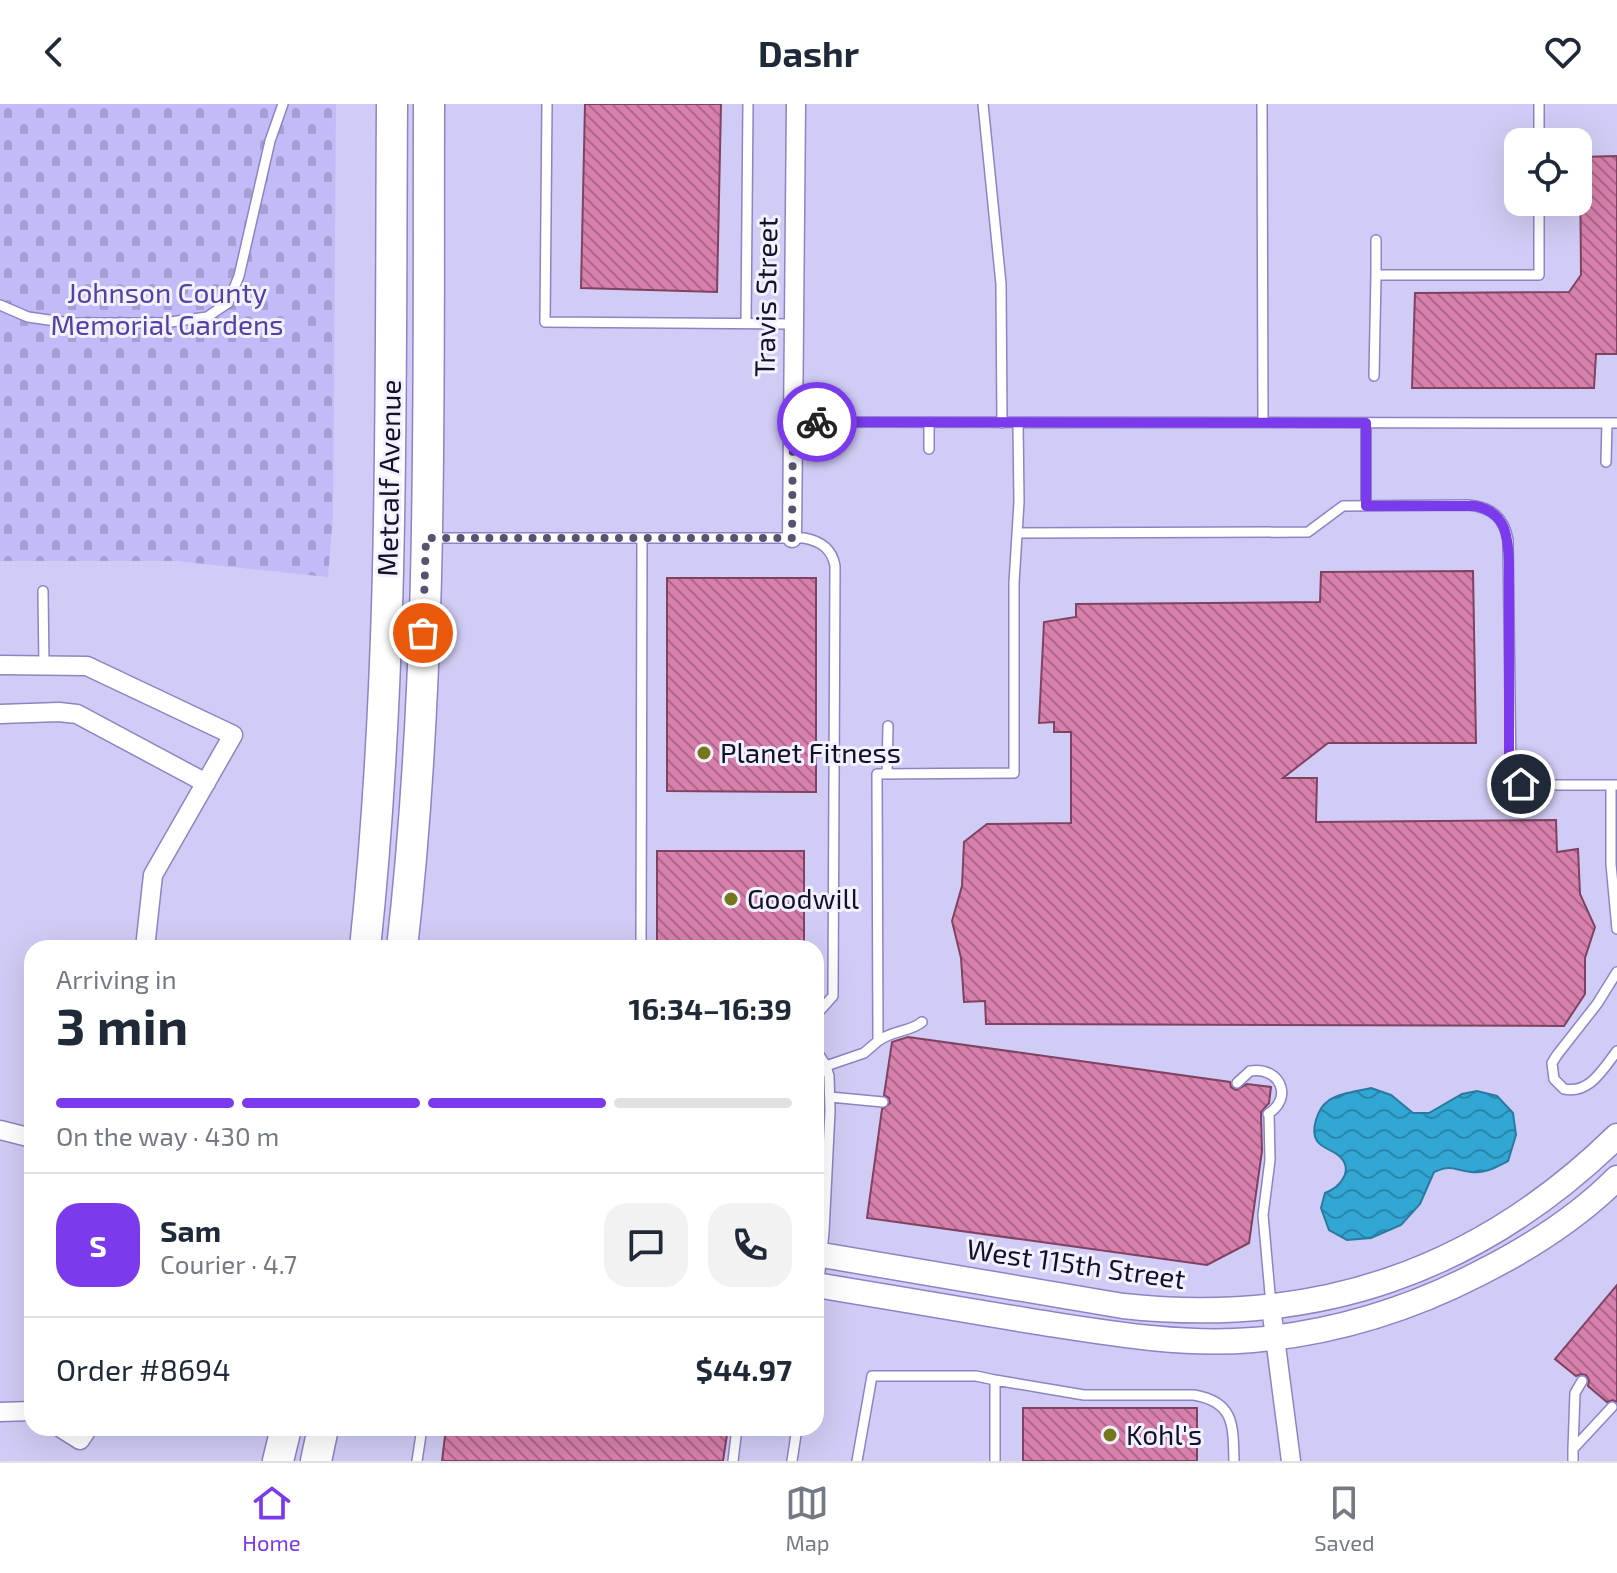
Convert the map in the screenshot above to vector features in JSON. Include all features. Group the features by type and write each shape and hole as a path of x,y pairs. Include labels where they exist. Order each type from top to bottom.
{"main road":[{"name":"Metcalf Avenue","path":"366,940 382,764 386,652 392,104"},
{"name":"Metcalf Avenue","path":"403,940 420,731 426,538 429,104"},
{"path":"278,1461 284,1436"},
{"path":"316,1461 321,1436"}],"street":[{"name":"Travis Street","path":"792,538 796,104"},
{"path":"0,665 87,666 233,735 153,875 146,940"},
{"path":"0,714 77,714 206,783"},
{"path":"0,1130 24,1136"},
{"name":"West 115th Street","path":"824,1255 1123,1306 1204,1312 1271,1307 1345,1294 1394,1280 1444,1259 1523,1215 1567,1183 1617,1136"},
{"path":"824,1286 1115,1335 1211,1341 1275,1337 1372,1318 1442,1293 1539,1240 1617,1178"},
{"path":"1271,1307 1291,1461"},
{"path":"0,1412 24,1411"}],"lane":[{"path":"0,305 28,317 70,323 163,323 207,317 228,303 243,262 270,141 283,104"},
{"path":"547,104 545,322 794,324"},
{"path":"746,323 748,104"},
{"path":"983,104 1001,284 1002,423"},
{"path":"1262,104 1263,422"},
{"path":"1539,104 1539,128"},
{"path":"1376,275 1539,275 1539,216"},
{"path":"1374,376 1376,240"},
{"path":"793,422 1612,423 1606,462"},
{"path":"929,422 929,449"},
{"path":"878,1041 877,774 1014,773 1018,423"},
{"path":"1366,423 1366,506"},
{"path":"1018,533 1308,532 1343,506 1475,506 1491,511 1498,517 1508,540 1511,777 1525,785 1614,785 1611,864 1617,929"},
{"path":"426,538 792,538 813,540 829,549 835,566 833,996 824,1006"},
{"path":"641,940 642,539"},
{"path":"43,591 44,666"},
{"path":"887,774 888,726"},
{"path":"1617,972 1552,1063 1554,1079 1564,1089 1582,1089 1596,1078 1617,1051"},
{"path":"826,1066 864,1053 893,1031 922,1022"},
{"path":"824,1063 830,1097 824,1183"},
{"path":"1237,1083 1250,1071 1266,1071 1275,1076 1282,1094 1276,1107 1268,1113 1266,1160 1259,1208 1271,1307"},
{"path":"830,1097 883,1102"},
{"path":"857,1461 872,1376 976,1376 1084,1395 1208,1397 1229,1415 1233,1429 1234,1461"},
{"path":"995,1380 995,1461"},
{"path":"1573,1461 1575,1393 1582,1381"},
{"path":"1573,1449 1612,1407"},
{"path":"417,1461 421,1436"},
{"path":"733,1461 736,1436"},
{"path":"792,1461 796,1436"}],"green space":[{"name":"Johnson County Memorial Gardens","path":"0,104 336,104 333,515 328,577 176,561 0,561"}],"water":[{"path":"1371,1088 1391,1095 1413,1113 1429,1113 1462,1094 1477,1091 1497,1096 1513,1113 1516,1135 1508,1161 1481,1172 1449,1168 1434,1172 1420,1204 1401,1225 1371,1238 1347,1240 1329,1230 1321,1208 1325,1193 1344,1177 1345,1166 1338,1155 1317,1141 1315,1125 1321,1109 1332,1098"}],"building":[{"path":"585,104 721,104 717,292 581,288"},
{"path":"1617,156 1617,354 1596,354 1594,388 1412,388 1415,293 1569,292 1581,275 1580,216 1592,216 1592,157"},
{"path":"1473,571 1476,743 1328,743 1283,778 1317,778 1316,822 1556,820 1557,852 1578,849 1580,894 1595,927 1585,958 1585,994 1564,1026 986,1024 985,1001 964,1002 961,958 952,921 962,886 964,842 987,824 1071,823 1071,732 1054,732 1054,722 1039,723 1044,622 1076,617 1076,604 1320,602 1321,572"},
{"path":"667,578 816,578 816,792 667,791"},
{"name":"Goodwill","path":"657,851 804,851 804,940 657,940"},
{"path":"908,1037 1230,1082 1236,1090 1247,1084 1271,1087 1269,1103 1261,1112 1262,1151 1249,1243 1207,1265 867,1218 882,1109 890,1103 884,1095 892,1042"},
{"path":"1617,1285 1617,1402 1607,1402 1588,1386 1586,1375 1576,1376 1555,1359"},
{"name":"Kohl's","path":"1023,1408 1197,1408 1197,1461 1023,1461"},
{"path":"445,1436 727,1436 723,1461 442,1461"}],"way so far":[{"path":"423,633 426,538 792,538 793,422 817,422"}],"place":[{"name":"Planet Fitness","path":"704,753"},
{"name":"Goodwill","path":"731,899"},
{"name":"Kohl's","path":"1110,1435"}],"route":[{"path":"817,422 1366,423 1366,506 1483,507 1504,524 1509,563 1509,773 1521,784"}]}
